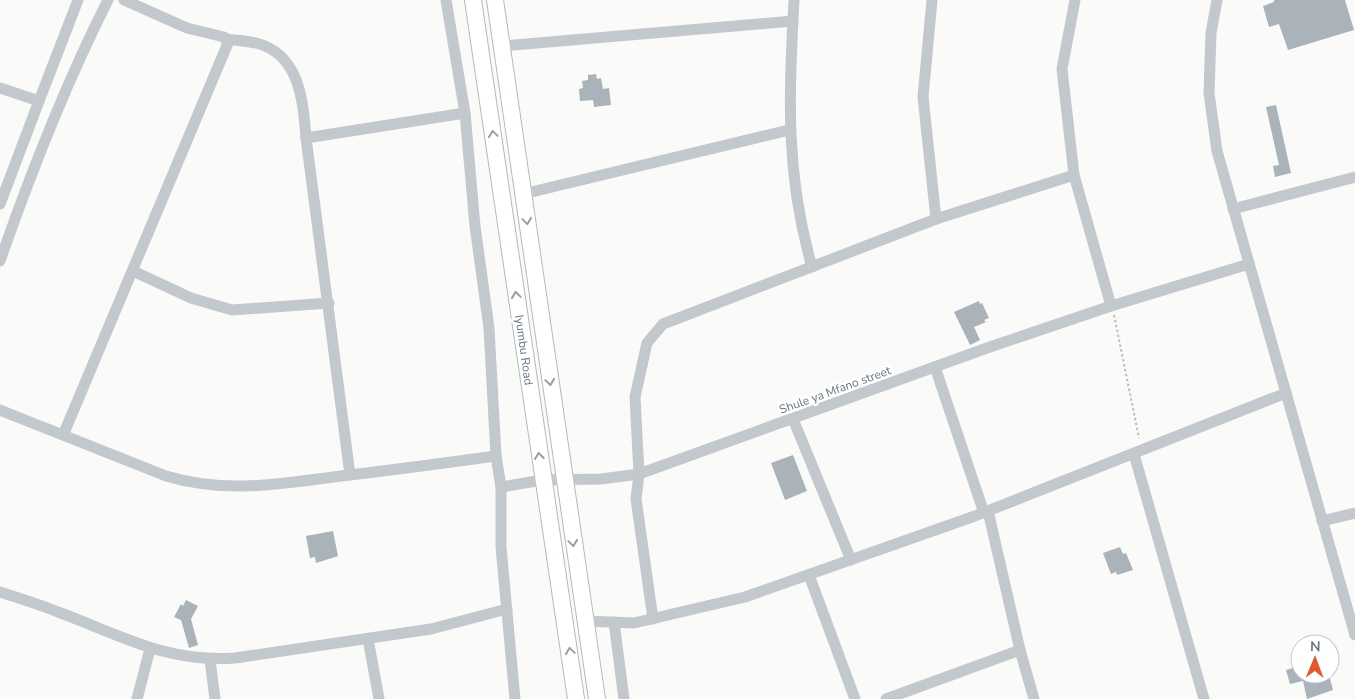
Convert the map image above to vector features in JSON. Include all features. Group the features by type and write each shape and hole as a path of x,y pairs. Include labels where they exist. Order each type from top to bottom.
{"main road":[{"name":"Iyumbu Road","path":"474,0 542,480 576,699"},
{"name":"Iyumbu Road","path":"495,0 597,699"}],"street":[{"path":"0,204 78,0"},
{"path":"0,261 33,167 69,78 108,0"},
{"path":"124,0 188,28 226,39 257,43 280,55 289,65 303,99 306,138 350,475"},
{"path":"446,0 465,113 475,226 489,328 496,456 501,487 501,547 515,699"},
{"path":"794,0 789,70 789,130 800,225 812,267"},
{"path":"932,0 923,97 936,219"},
{"path":"1075,0 1062,70 1074,176 1111,306"},
{"path":"1216,0 1211,33 1209,93 1217,151 1355,635"},
{"path":"502,46 793,21"},
{"path":"64,433 228,44 226,39"},
{"path":"0,88 38,101"},
{"path":"306,138 465,113"},
{"path":"523,194 789,130"},
{"path":"653,619 636,499 639,474 635,397 646,343 663,324 936,219 1074,176"},
{"path":"1233,209 1355,177"},
{"name":"Shule ya Mfano street","path":"501,487 542,480 564,478 601,479 639,474 935,367 1111,306 1249,264"},
{"path":"133,272 192,298 232,310 329,303"},
{"path":"935,367 986,512 1034,699"},
{"path":"585,621 634,623 745,597 986,512 1286,393"},
{"path":"0,410 64,433 166,476 195,484 234,488 496,456"},
{"path":"793,419 852,560"},
{"path":"1134,454 1204,699"},
{"path":"1322,521 1355,513"},
{"path":"808,575 854,699"},
{"path":"0,592 58,612 150,649 210,660 431,629 508,609"},
{"path":"614,622 624,699"},
{"path":"368,639 379,699"},
{"path":"137,699 150,649"},
{"path":"886,699 1020,650"},
{"path":"210,660 215,699"}],"path":[{"path":"1111,306 1139,438 1134,454"}],"building":[{"path":"1274,0 1345,0 1354,30 1288,50 1279,24 1269,27 1263,6 1274,2"},
{"path":"596,74 597,79 601,78 603,89 609,88 611,105 594,107 593,100 580,101 579,89 583,88 582,81 588,80 588,75"},
{"path":"1276,105 1291,173 1275,177 1273,166 1279,165 1266,107"},
{"path":"979,301 980,304 982,303 989,318 984,320 986,322 974,327 980,340 970,345 954,312"},
{"path":"793,455 807,491 785,500 771,463"},
{"path":"333,531 338,556 316,563 315,557 310,558 306,536"},
{"path":"1120,547 1123,554 1126,553 1133,570 1117,575 1116,572 1111,574 1103,553"},
{"path":"186,600 198,606 191,619 198,645 189,648 181,620 174,617 181,604 183,606"},
{"path":"1290,669 1290,684 1286,670"},
{"path":"1304,684 1331,684 1333,690 1307,699"}]}
